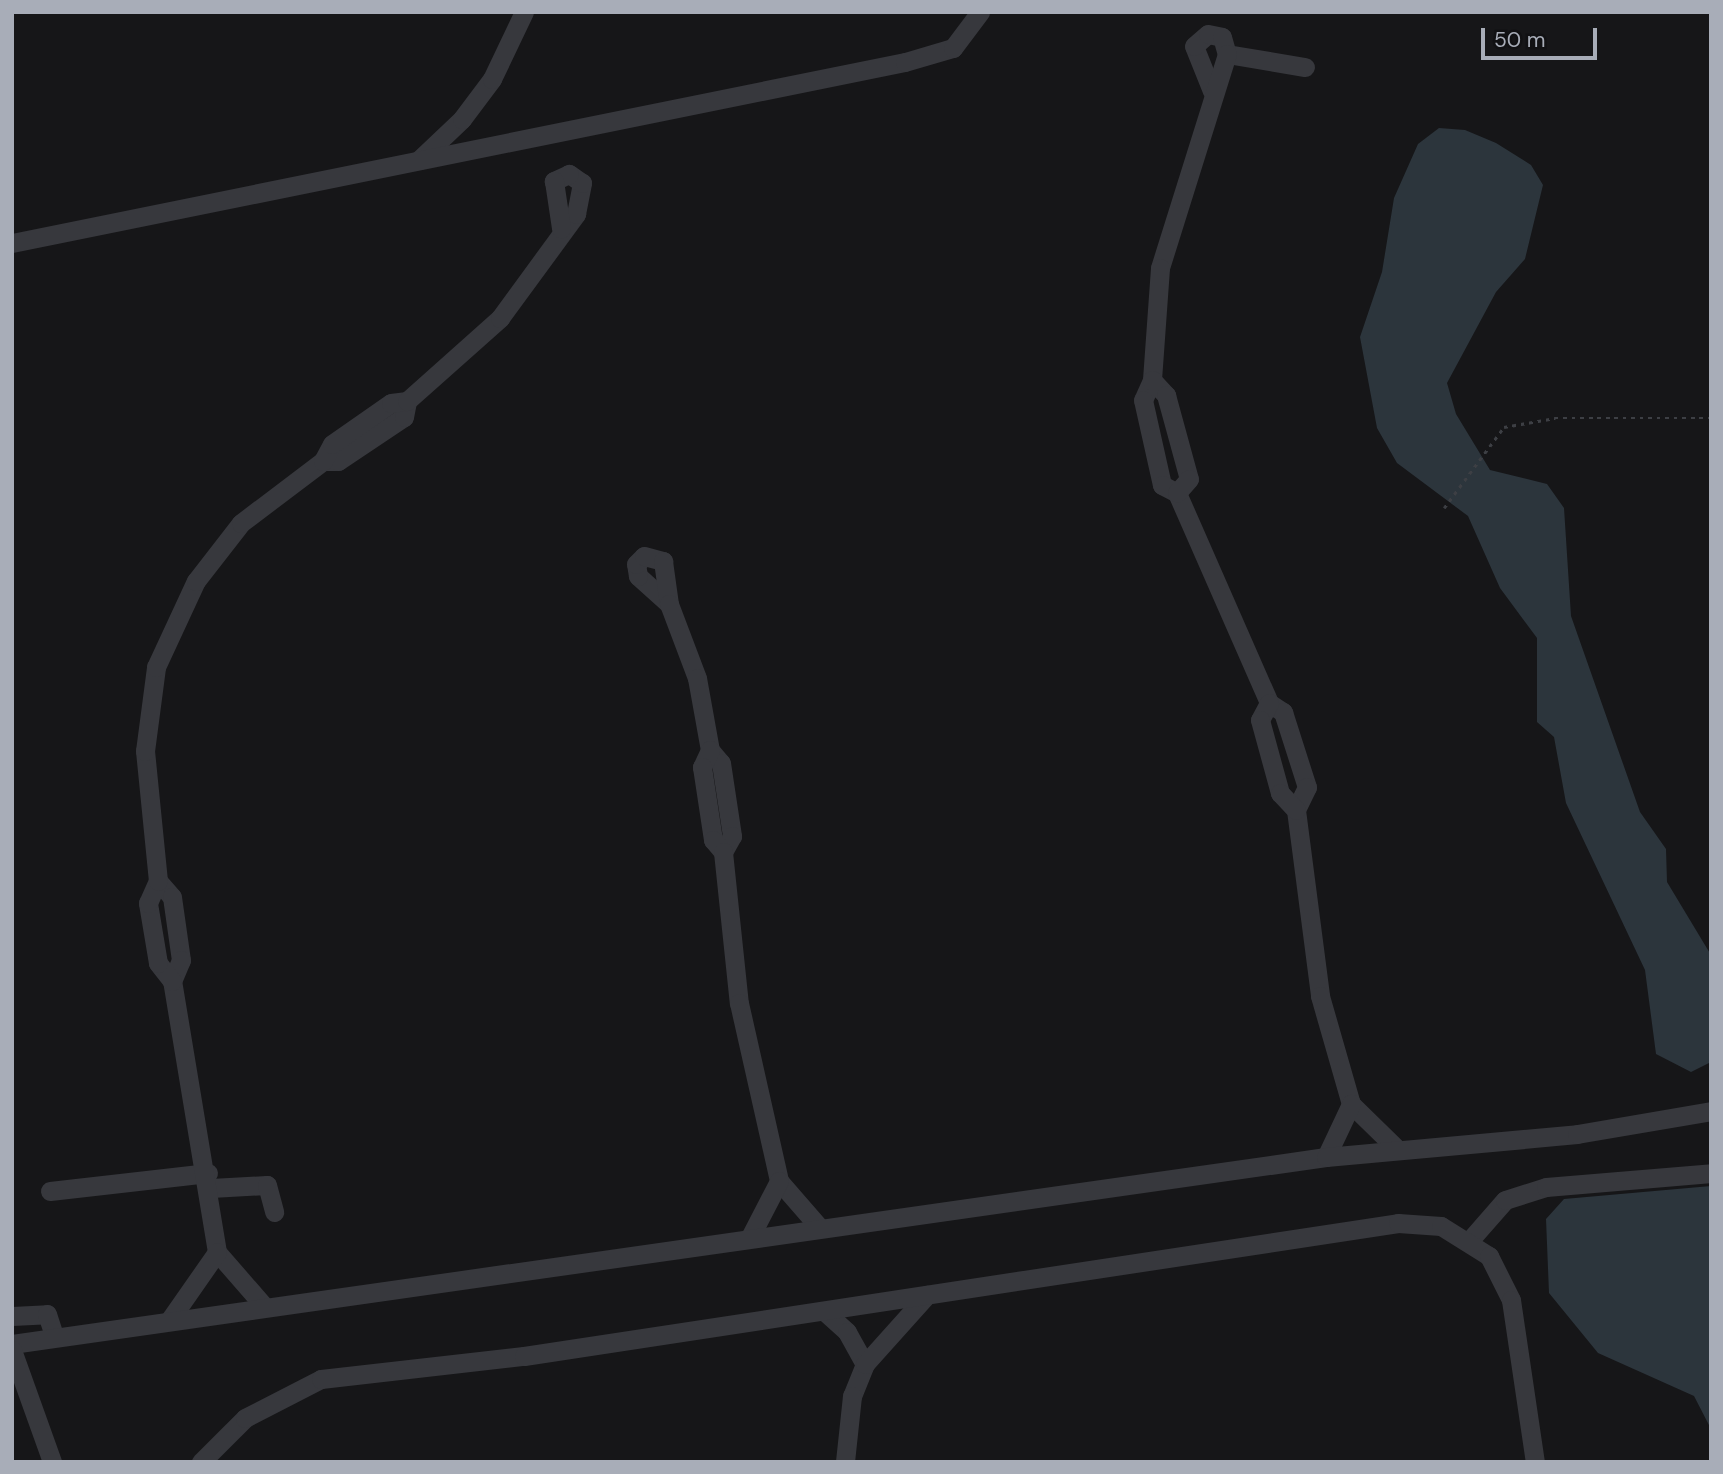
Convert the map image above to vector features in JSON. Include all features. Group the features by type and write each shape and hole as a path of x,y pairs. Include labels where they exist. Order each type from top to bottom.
{"street":[{"path":"418,161 463,119 492,79 524,12"},
{"path":"12,243 905,62 953,48 980,12"},
{"path":"1212,91 1194,46 1216,34 1227,54 1221,81 1212,91 1160,268 1152,380 1143,400 1162,485 1177,493 1269,703 1283,712 1307,787 1296,810 1320,996 1351,1104 1396,1148"},
{"path":"1227,54 1305,67"},
{"path":"263,1305 217,1252 210,1180 172,981 181,960 172,897 158,881 145,751 156,667 214,554 241,523 323,461 332,444 391,403 407,401 500,318 536,275 561,228"},
{"path":"1152,380 1166,394 1189,479 1177,493"},
{"path":"669,604 697,678 710,750 721,764 732,836 723,852 739,1003 779,1181 819,1227"},
{"path":"1269,703 1260,720 1280,793 1296,810"},
{"path":"1326,1157 1351,1104"},
{"path":"12,1344 54,1335 171,1318 1326,1157 1396,1148 1555,1136 1711,1111"},
{"path":"1470,1240 1505,1200 1546,1187 1711,1174"},
{"path":"50,1191 210,1180 267,1185 274,1212"},
{"path":"750,1237 779,1181"},
{"path":"201,1462 245,1418 282,1393 321,1379 824,1311 1398,1223 1441,1226 1470,1240 1489,1256 1511,1300 1535,1462"},
{"path":"171,1318 217,1252"},
{"path":"845,1462 852,1396 865,1364 927,1295"},
{"path":"824,1311 847,1332 865,1364"},
{"path":"12,1316 47,1314 54,1335"},
{"path":"12,1350 20,1394 52,1462"}],"path":[{"path":"1444,508 1485,447 1504,427 1555,418 1711,418"}],"shaded area":[{"path":"1439,128 1465,130 1496,143 1531,165 1543,185 1525,259 1496,292 1447,383 1456,414 1490,470 1547,484 1564,508 1571,616 1640,812 1666,849 1667,882 1711,955 1711,1062 1691,1072 1656,1054 1645,970 1566,803 1554,737 1537,722 1537,638 1500,588 1468,516 1397,463 1377,428 1360,337 1382,272 1394,198 1418,144"},
{"path":"1711,1186 1711,1429 1694,1396 1598,1353 1549,1293 1546,1219 1564,1199"}]}
